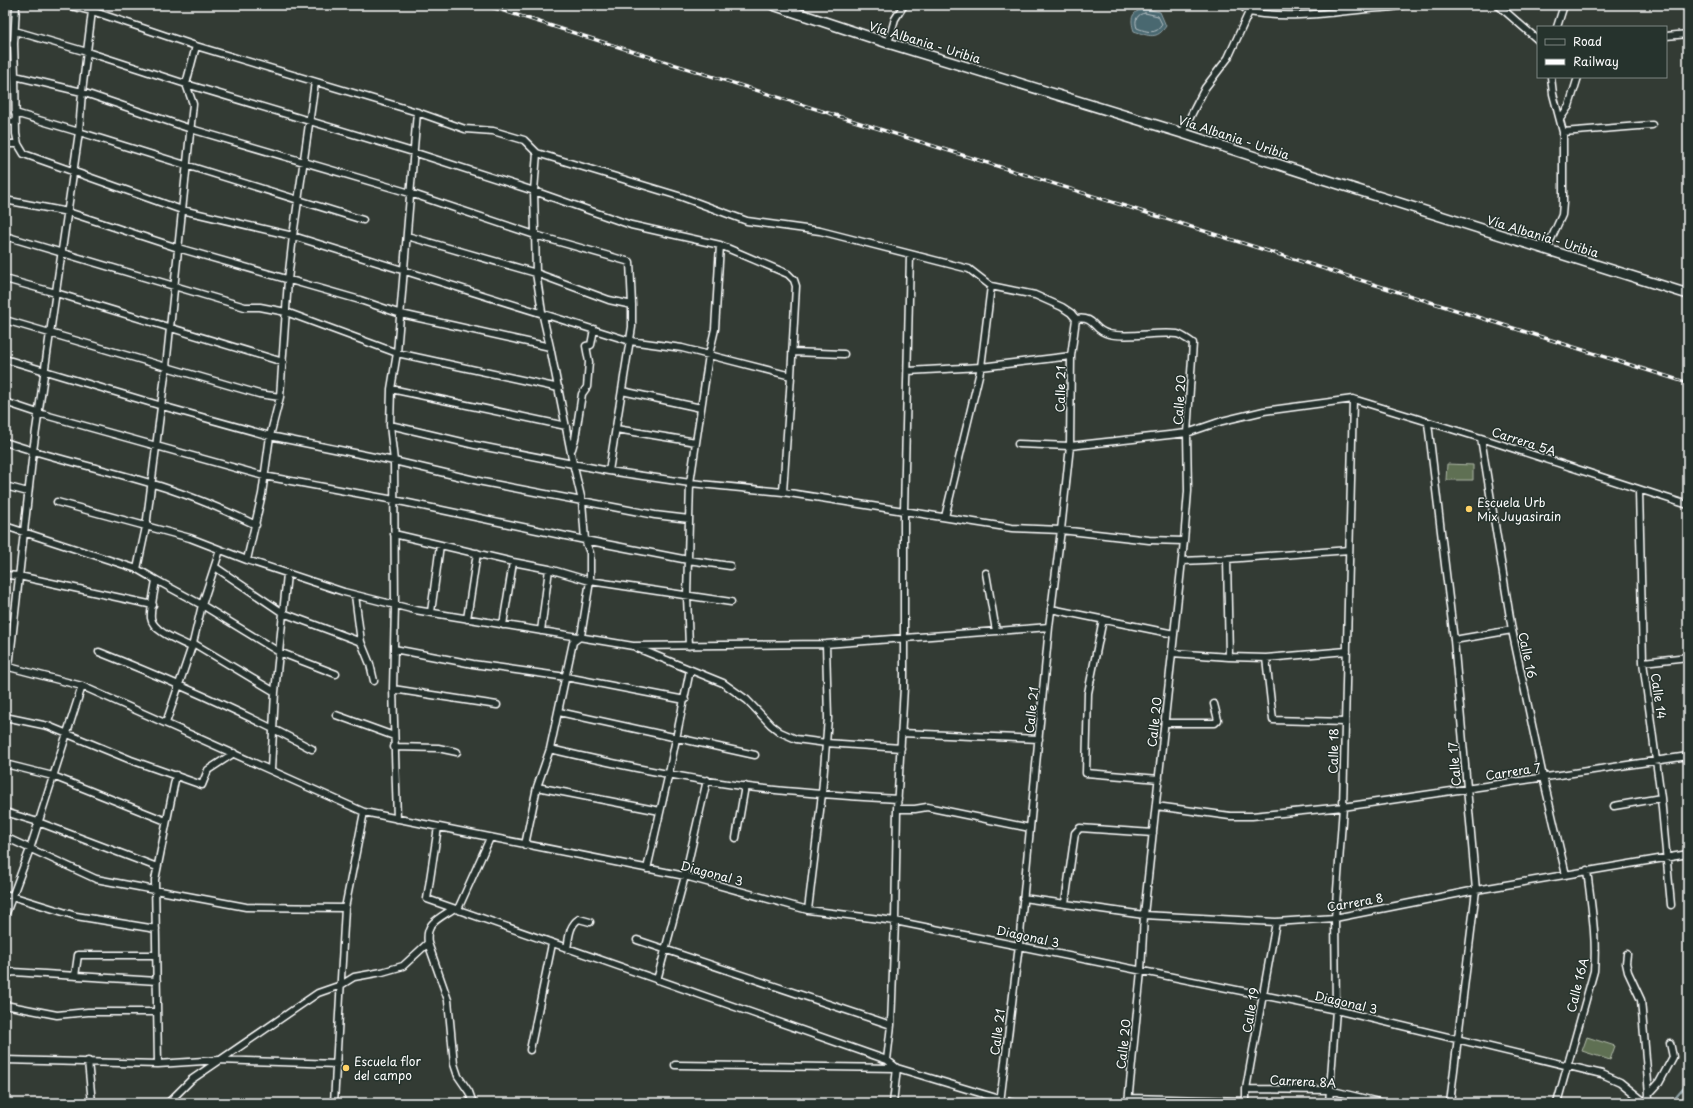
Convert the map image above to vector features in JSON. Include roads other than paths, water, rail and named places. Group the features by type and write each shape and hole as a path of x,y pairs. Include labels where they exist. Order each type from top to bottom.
{"main road":[{"name":"Vía Albania - Uribia","path":"773,5 888,44 1182,133 1688,294"}],"street":[{"path":"16,5 14,44 15,122 18,144 24,154 73,173 182,210 293,236 542,312 630,341 682,348 791,376"},
{"path":"67,5 92,10 196,46 417,112 465,129 493,131 524,140 536,153 682,197 747,221 820,231 969,269 991,286 1035,295 1071,312 1076,319"},
{"path":"888,44 895,19 904,5"},
{"path":"1241,5 1249,12 1267,14 1324,14 1370,8 1394,8 1403,5"},
{"path":"1498,5 1537,39"},
{"path":"1557,26 1564,5"},
{"path":"7,667 38,413 79,132 82,92 92,10"},
{"path":"1182,133 1205,88 1228,58 1249,12"},
{"path":"15,31 414,152 534,190 631,225 720,245 788,274 794,280 796,286 783,492"},
{"path":"1667,36 1688,34"},
{"path":"5,43 14,44"},
{"path":"137,569 146,527 162,406 193,104 186,84 196,46"},
{"path":"15,76 82,92 191,129 410,193 535,235 630,262 632,327 609,470"},
{"path":"1546,250 1562,215 1563,132 1553,94 1551,78"},
{"path":"1560,119 1569,106 1578,78"},
{"path":"247,560 256,525 270,436 280,397 288,280 315,82"},
{"path":"397,819 392,689 395,605 394,461 390,425 391,389 401,314 417,112"},
{"path":"15,113 363,220"},
{"path":"5,121 15,122"},
{"path":"1563,132 1652,125"},
{"path":"5,144 18,144"},
{"path":"525,845 537,787 550,749 559,712 572,642 581,636 590,581 590,553 585,540 582,501 542,312 536,272 534,190 536,153"},
{"path":"5,200 68,212 178,248 360,300 401,314 550,347"},
{"path":"5,236 245,306 286,312 397,353 559,388"},
{"path":"407,236 536,272 610,300 632,305"},
{"path":"689,646 687,596 690,483 701,408 715,330 720,245"},
{"path":"887,1060 891,1025 897,809 904,687 904,511 910,255"},
{"path":"5,278 56,292 283,362"},
{"path":"944,517 981,367 991,286"},
{"name":"Calle 20","path":"1076,319 1086,318 1091,320 1096,327 1111,334 1178,334 1193,342 1188,433 1188,491 1184,540 1144,915 1141,972 1128,1100"},
{"name":"Calle 21","path":"1000,1101 1019,945 1049,628 1062,530 1070,446 1072,356 1076,319"},
{"path":"5,320 259,394 280,397"},
{"path":"571,451 575,439 582,394 587,387 589,362 586,346 591,345 594,329"},
{"path":"792,352 844,354"},
{"path":"908,371 981,367 1072,356"},
{"path":"5,359 162,406 270,436 394,461 483,482 655,515 689,519"},
{"path":"391,389 566,426"},
{"path":"622,391 701,408"},
{"path":"1018,444 1070,446 1188,433 1222,421 1264,411 1353,399"},
{"name":"Carrera 5A","path":"1353,399 1481,438 1688,505"},
{"name":"Calle 18","path":"1329,1103 1336,1010 1335,918 1343,807 1353,399"},
{"path":"5,402 38,413 264,476 394,500 688,560 730,566"},
{"name":"Calle 17","path":"1428,422 1454,640 1476,890 1450,1103"},
{"path":"390,425 475,445 609,470 690,483 783,492 1012,528 1062,530 1149,540 1184,540"},
{"path":"616,429 696,442"},
{"name":"Calle 16","path":"1481,438 1512,630 1543,777 1566,875"},
{"path":"5,442 152,484 232,514 256,525"},
{"path":"5,486 28,492"},
{"name":"Calle 14","path":"1639,490 1643,662 1657,760 1671,905"},
{"path":"57,502 190,538 247,560 355,595 395,605 468,619 581,636 632,646 665,658 723,683 747,700 771,725 780,732 796,738 826,743 901,748"},
{"path":"5,526 137,569 202,605 279,652 336,674"},
{"path":"394,534 477,554 549,569 590,581 731,602"},
{"path":"431,612 440,545"},
{"path":"166,723 192,645 202,605 220,550"},
{"path":"1182,561 1349,550"},
{"path":"468,619 477,554"},
{"path":"1227,559 1228,657"},
{"path":"503,625 513,562"},
{"path":"215,567 283,613 361,642"},
{"path":"540,631 549,569"},
{"path":"986,573 996,631"},
{"path":"271,770 275,692 288,574"},
{"path":"5,575 19,576 153,605"},
{"path":"156,580 151,618 155,626 162,632 192,645 275,692"},
{"path":"355,595 361,642 370,664 374,681"},
{"path":"1051,610 1174,634"},
{"path":"1103,619 1088,693 1086,773 1159,779"},
{"path":"632,646 826,644 1049,628"},
{"path":"1454,640 1512,630"},
{"path":"808,910 822,794 828,718 826,644"},
{"path":"394,649 473,664 566,677 685,700"},
{"path":"1172,653 1266,658 1346,651"},
{"path":"99,652 178,684 273,728 312,749"},
{"path":"1643,662 1688,657"},
{"path":"1266,658 1273,720 1345,722"},
{"name":"Diagonal 3","path":"7,667 82,686 364,812 685,876 808,910 895,921 1019,945 1141,972 1336,1010 1602,1074 1620,1082 1647,1103"},
{"path":"647,868 677,738 690,670"},
{"path":"5,916 30,849 68,734 82,686"},
{"path":"392,689 497,705"},
{"path":"1165,723 1215,723 1218,720 1214,704"},
{"path":"559,712 756,756"},
{"path":"336,715 394,736"},
{"path":"5,717 48,726 131,760 202,785 208,770 234,753"},
{"path":"901,733 1039,739"},
{"path":"394,747 438,748 457,752"},
{"path":"550,749 669,773 744,786 898,800"},
{"name":"Carrera 7","path":"1156,806 1230,816 1252,816 1343,807 1688,756"},
{"path":"5,764 53,776 166,822"},
{"path":"158,1064 155,891 157,867 176,775"},
{"path":"657,980 685,876 707,780"},
{"path":"736,838 744,786"},
{"path":"537,787 660,811"},
{"path":"1614,806 1661,798"},
{"path":"897,809 927,807 1030,828"},
{"path":"5,812 38,822 157,867"},
{"path":"334,1103 345,908 364,812"},
{"path":"438,827 427,899 887,1060 897,1068"},
{"path":"1065,904 1075,833 1080,828 1153,833"},
{"path":"5,837 96,879 246,907 345,908"},
{"path":"473,1103 469,1092 458,1076 454,1064 448,1000 428,943 427,935 428,929 434,922 456,909 490,838"},
{"name":"Carrera 8","path":"1023,898 1144,915 1276,922 1335,918 1476,890 1688,854"},
{"name":"Calle 16A","path":"1557,1103 1594,971 1595,932 1587,870"},
{"path":"5,894 76,916 156,929"},
{"path":"567,949 572,926 575,922 579,919 590,922"},
{"name":"Calle 19","path":"1246,1102 1246,1090 1276,922"},
{"path":"637,940 891,1025"},
{"path":"168,1103 191,1080 318,993 341,985 354,977 404,966 428,943"},
{"path":"530,1050 552,944"},
{"path":"1627,954 1626,963 1628,972 1641,1000 1649,1094 1647,1103"},
{"path":"75,976 78,956 156,955"},
{"path":"5,975 13,972 157,981"},
{"path":"5,1005 57,1015 88,1012 157,1012"},
{"path":"1649,1094 1665,1074 1674,1057 1670,1043"},
{"path":"5,1060 158,1064 219,1060 337,1064"},
{"path":"88,1061 92,1103"},
{"path":"676,1066 897,1068 1000,1101 1013,1103"},
{"path":"893,1103 897,1068"},
{"name":"Carrera 8A","path":"1246,1090 1329,1090 1382,1103"},
{"path":"1128,1100 1246,1102"}],"water":[{"path":"1145,9 1160,12 1166,26 1156,35 1152,36 1134,31 1132,19 1134,14"}],"waterway":[{"path":"1671,1103 1688,1083"}],"railway":[{"path":"485,5 1688,383"}],"place":[{"name":"Escuela Urb Mix Juyasirain","path":"1469,509"},
{"name":"Escuela flor del campo","path":"346,1068"}]}
